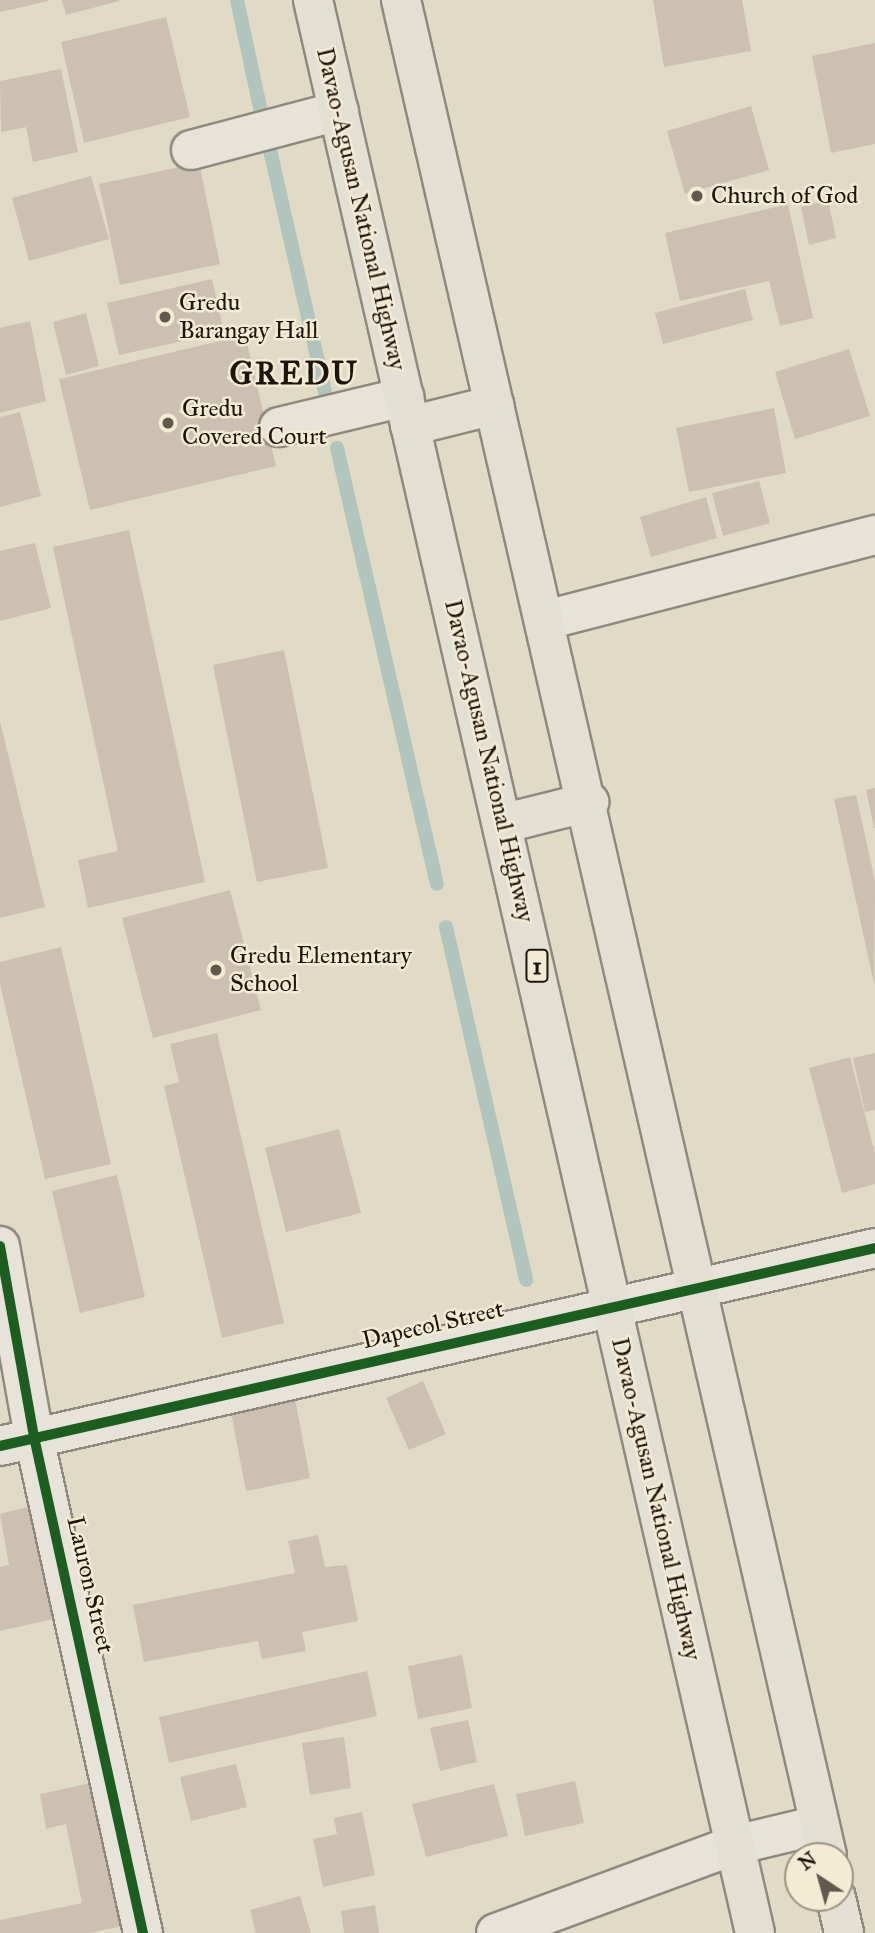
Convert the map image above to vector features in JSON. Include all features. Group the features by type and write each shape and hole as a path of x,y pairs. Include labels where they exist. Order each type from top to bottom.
{"highway":[{"name":"Davao-Agusan National Highway","path":"313,0 505,823 611,1306 755,1933"},
{"path":"401,0 589,802 823,1840"},
{"path":"407,411 494,405"},
{"path":"505,823 589,802"},
{"path":"839,1912 844,1933"}],"street":[{"path":"191,150 339,111"},
{"path":"279,427 407,411"},
{"path":"546,620 875,535"},
{"name":"Lauron Street","path":"0,1246 17,1442 143,1933"},
{"name":"Dapecol Street","path":"17,1442 696,1286 875,1248"},
{"path":"496,1933 735,1845 823,1840"}],"building":[{"path":"0,0 47,0 48,1 0,12"},
{"path":"62,0 119,0 119,1 66,15"},
{"path":"653,0 742,0 751,51 664,67"},
{"path":"166,17 190,117 84,143 61,42"},
{"path":"875,43 875,144 831,153 812,56"},
{"path":"61,69 78,152 33,162 26,127 1,132 0,81"},
{"name":"Church of God","path":"751,106 769,170 685,194 667,131"},
{"path":"199,163 220,264 120,285 99,184"},
{"path":"91,176 109,239 29,261 12,198"},
{"path":"828,200 836,238 809,245 801,207"},
{"path":"788,204 813,318 780,326 769,281 680,301 665,233"},
{"name":"Gredu Barangay Hall","path":"212,279 224,332 119,355 107,303"},
{"path":"745,289 753,320 663,344 655,313"},
{"path":"86,313 99,366 66,375 53,322"},
{"path":"30,321 46,401 0,413 0,328"},
{"name":"Gredu Covered Court","path":"245,335 276,466 90,510 59,379"},
{"path":"849,349 870,416 795,439 775,372"},
{"path":"774,408 786,473 689,492 676,428"},
{"path":"20,412 41,496 0,507 0,417"},
{"path":"759,481 770,523 723,536 712,493"},
{"path":"706,497 717,538 651,557 640,517"},
{"path":"129,530 205,882 88,908 78,860 118,851 53,547"},
{"path":"35,543 51,608 0,621 0,551"},
{"path":"284,650 328,868 257,882 213,665"},
{"path":"0,721 45,907 0,918"},
{"path":"875,788 875,828 874,828 866,790"},
{"path":"856,795 875,881 874,984 834,799"},
{"path":"230,890 261,1010 153,1038 122,918"},
{"path":"61,947 111,1164 45,1179 0,984 0,962"},
{"path":"217,1033 284,1323 222,1338 164,1086 179,1082 170,1044"},
{"path":"875,1053 875,1110 865,1112 853,1058"},
{"path":"850,1057 875,1153 875,1184 842,1193 809,1068"},
{"path":"339,1129 361,1213 286,1232 265,1148"},
{"path":"117,1175 145,1297 80,1313 52,1191"},
{"path":"423,1381 446,1434 409,1450 386,1398"},
{"path":"294,1394 310,1478 246,1491 230,1407"},
{"path":"35,1505 58,1618 0,1631 0,1567 9,1565 0,1514"},
{"path":"318,1535 325,1567 347,1565 358,1621 302,1632 306,1651 262,1659 258,1641 144,1662 133,1605 295,1573 288,1541"},
{"path":"462,1655 472,1708 418,1719 408,1666"},
{"path":"367,1671 377,1716 169,1763 159,1717"},
{"path":"468,1720 477,1762 440,1771 430,1728"},
{"path":"344,1737 351,1788 310,1795 302,1743"},
{"path":"236,1764 247,1807 191,1821 180,1777"},
{"path":"575,1781 584,1823 525,1836 516,1794"},
{"path":"95,1782 123,1926 89,1933 0,1933 0,1920 82,1903 66,1824 46,1829 40,1794"},
{"path":"494,1784 508,1836 426,1857 412,1804"},
{"path":"362,1812 375,1875 323,1887 313,1839 337,1834 334,1818"},
{"path":"300,1896 311,1933 256,1933 250,1910"},
{"path":"375,1905 379,1933 344,1933 341,1911"}],"waterway":[{"path":"237,0 261,112"},
{"path":"270,150 327,401"},
{"path":"337,448 437,884"},
{"path":"446,927 526,1280"}],"cycle path":[{"path":"0,1246 34,1437 143,1933"},
{"path":"0,1446 875,1248"}],"place":[{"name":"Church of God","path":"697,196"},
{"name":"Gredu Barangay Hall","path":"165,317"},
{"name":"Gredu Covered Court","path":"168,423"},
{"name":"Gredu Elementary School","path":"216,970"}],"district":[{"name":"GREDU","path":"294,374"}]}
